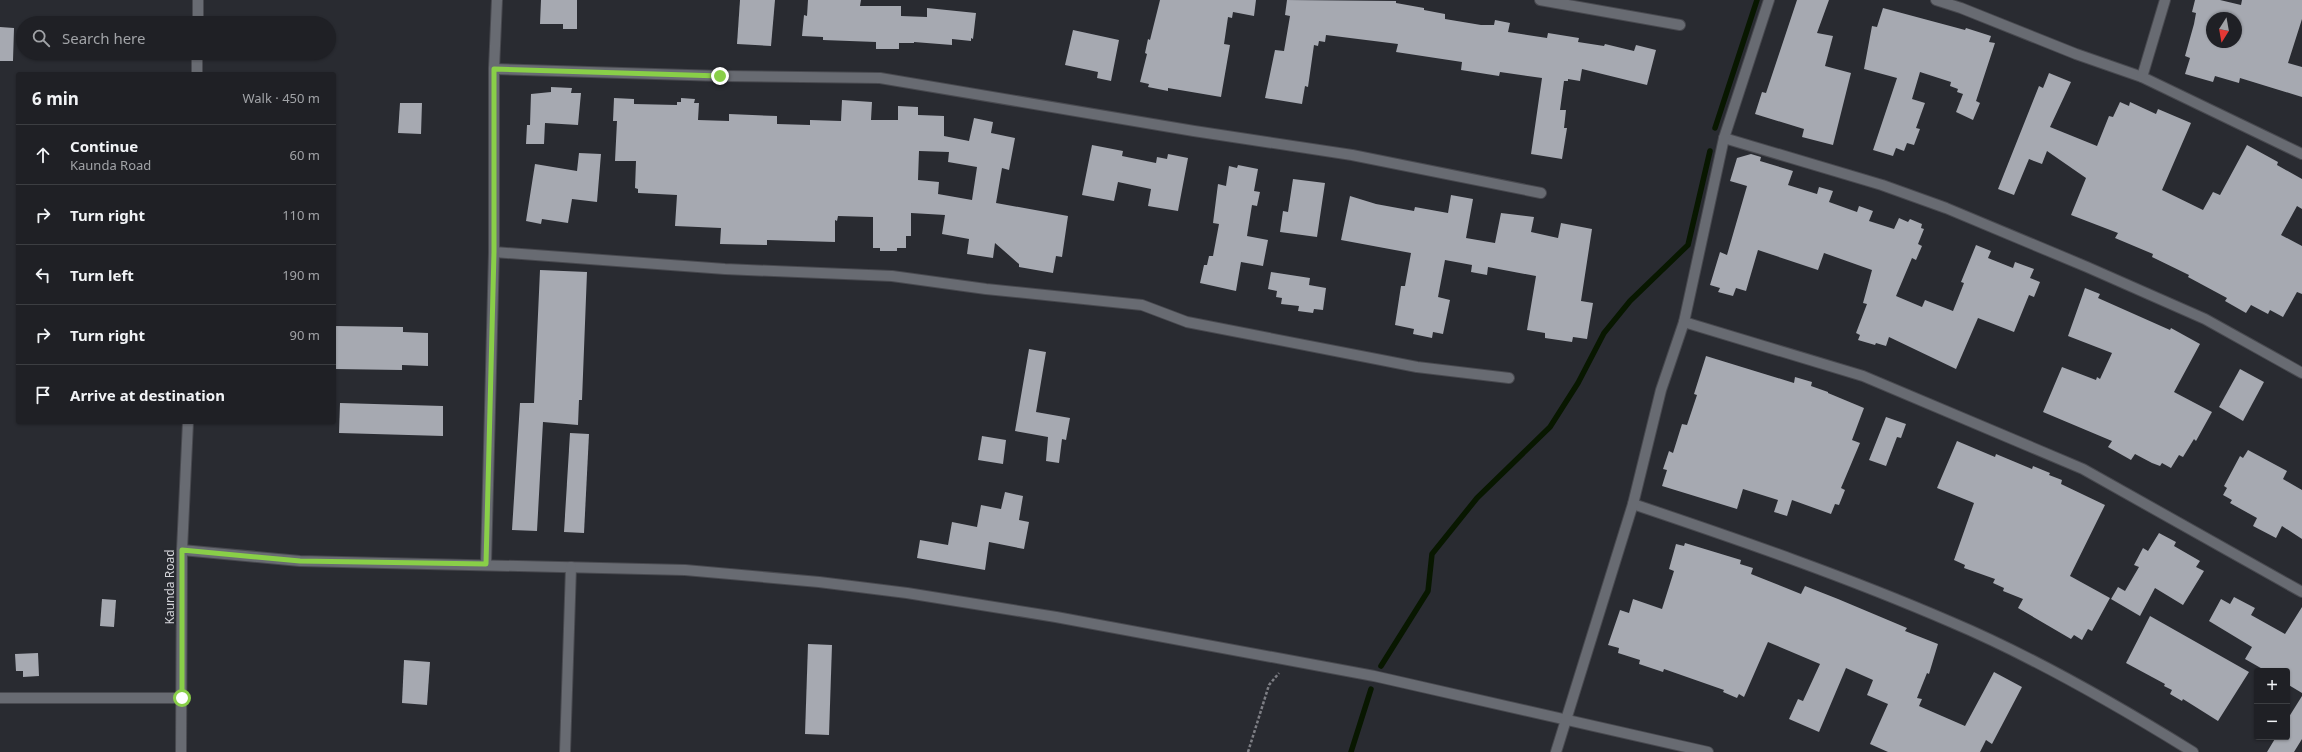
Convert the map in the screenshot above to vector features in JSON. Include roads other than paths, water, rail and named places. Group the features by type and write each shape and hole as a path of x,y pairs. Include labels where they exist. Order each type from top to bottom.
{"street":[{"path":"198,0 198,16"},
{"path":"486,564 494,252 494,69 497,0"},
{"path":"1540,0 1680,25"},
{"path":"1556,752 1633,504 1661,390 1684,322 1724,138 1769,0"},
{"path":"1936,0 1963,4 2076,54 2142,76 2302,154"},
{"path":"2142,76 2165,0"},
{"path":"197,60 197,72"},
{"path":"494,69 720,76 880,78 1194,131 1352,155 1541,193"},
{"path":"1724,138 1882,185 1946,208 2087,267 2205,319 2302,373"},
{"path":"494,252 725,269 892,276 986,289 1142,305 1187,322 1417,368 1509,378"},
{"path":"1684,322 1863,376 2076,466 2302,592"},
{"name":"Kaunda Road","path":"181,752 182,550 188,424"},
{"path":"1633,504 1806,563 1953,622 2076,683 2193,752"},
{"path":"182,550 300,561 486,564 685,570 826,583 1056,616 1374,676 1708,752"},
{"path":"565,752 572,567"},
{"path":"0,698 182,698"}],"waterway":[{"path":"1715,128 1757,0"},
{"path":"1381,666 1428,591 1432,554 1477,498 1550,427 1578,383 1604,333 1630,301 1688,245 1710,151"},
{"path":"1351,752 1371,689"}]}
